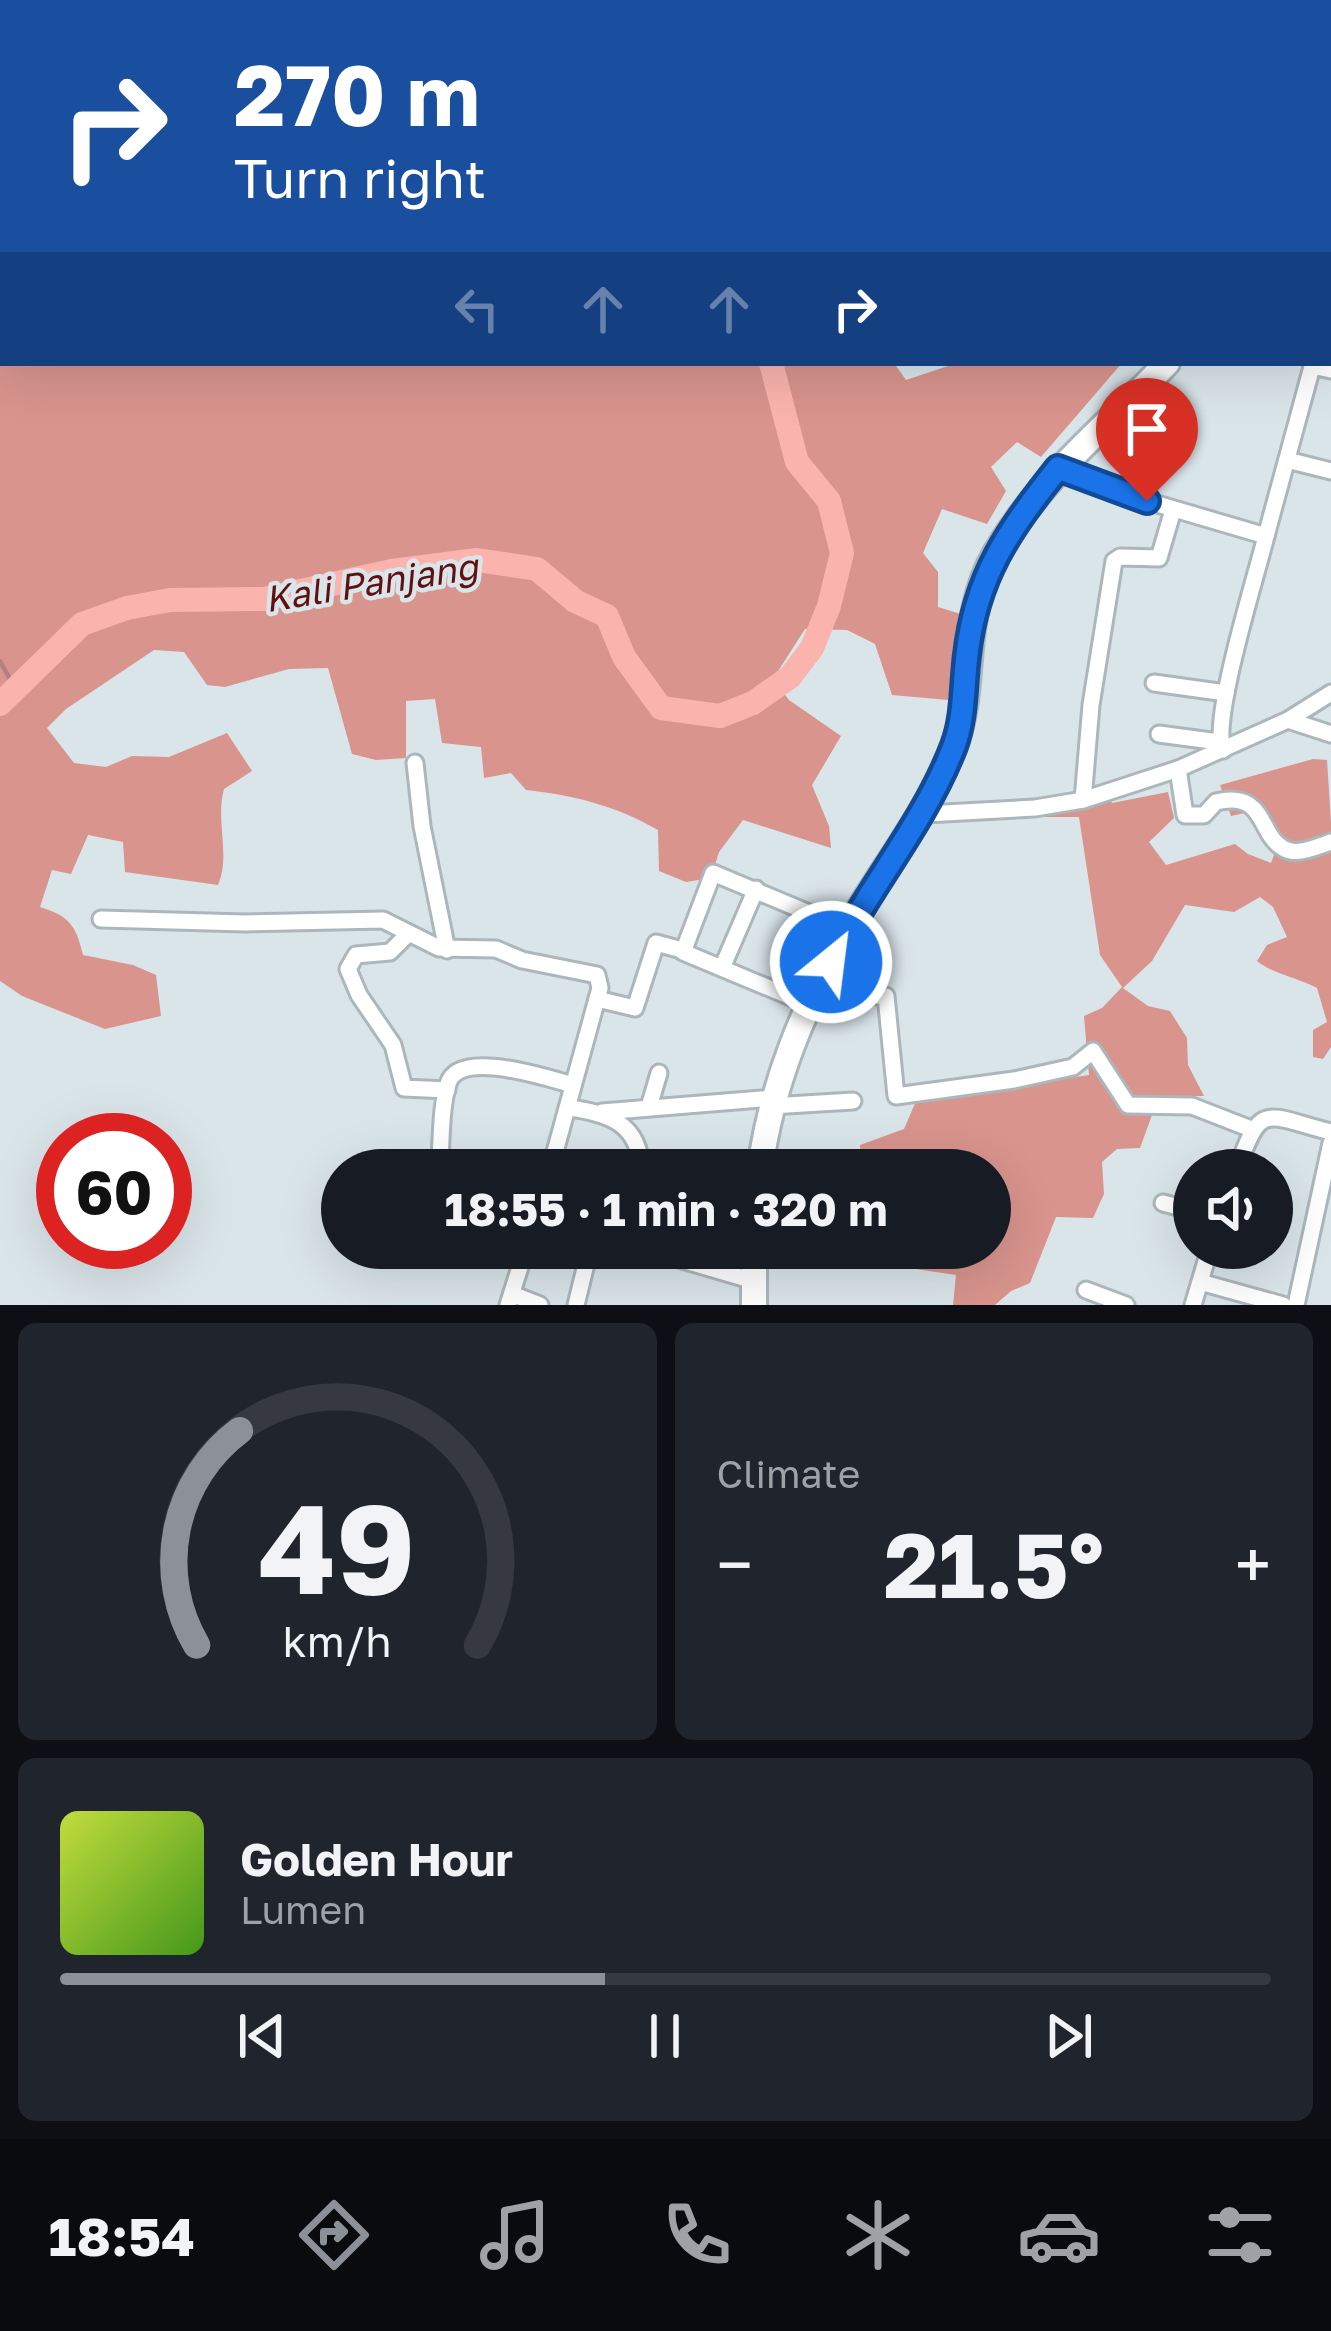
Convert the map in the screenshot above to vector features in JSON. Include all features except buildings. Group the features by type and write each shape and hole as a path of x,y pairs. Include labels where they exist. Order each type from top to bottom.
{"main road":[{"path":"764,1149 772,1102 813,1001 848,929 916,825 957,738 973,619 989,566 1020,515 1058,468 1164,366"}],"street":[{"path":"1221,746 1226,693 1312,366"},
{"path":"1287,460 1331,471"},
{"path":"1058,468 1173,510 1266,536"},
{"path":"1083,800 1091,705 1114,560 1120,556 1159,558 1173,510"},
{"path":"1154,683 1226,693"},
{"path":"916,825 926,814 1035,808 1083,800 1178,769 1288,720 1331,693"},
{"path":"1288,720 1331,734"},
{"path":"1159,734 1221,746"},
{"path":"415,763 418,806 446,950"},
{"path":"1178,769 1185,815 1204,815 1216,802 1231,800 1259,814 1286,850 1331,842"},
{"path":"682,950 714,872 848,929"},
{"path":"722,968 756,890"},
{"path":"101,919 245,923 374,919 446,950 496,949 522,960 593,973 601,983 556,1149"},
{"path":"407,935 390,952 356,955 348,969 393,1045 404,1088 447,1090"},
{"path":"597,999 637,1007 656,943 813,1001 886,996 896,1096 1073,1067 1093,1052 1128,1106 1192,1106 1251,1129"},
{"path":"442,1149 447,1090 454,1074 478,1066 573,1085"},
{"path":"649,1107 658,1073"},
{"path":"569,1108 602,1112 853,1101"},
{"path":"602,1112 631,1133 638,1149"},
{"path":"1244,1149 1251,1129 1262,1119 1331,1132"},
{"path":"1296,1305 1331,1143"},
{"path":"1163,1204 1173,1206"},
{"path":"519,1269 510,1299 540,1305"},
{"path":"576,1305 585,1269"},
{"path":"694,1269 754,1293"},
{"path":"1193,1305 1204,1269"},
{"path":"1200,1282 1282,1305"},
{"path":"1086,1290 1126,1305"}],"shaded area":[{"path":"0,366 896,366 906,380 948,366 1119,366 1041,457 1017,442 991,467 1006,491 987,524 942,509 923,553 938,572 938,607 964,615 948,700 892,695 875,644 847,630 805,629 773,679 789,700 841,736 812,785 829,826 831,848 743,820 719,852 711,878 686,882 659,871 658,830 594,803 526,790 511,773 484,778 481,747 442,743 435,699 406,701 406,758 376,760 352,754 328,668 289,669 225,687 207,685 184,652 154,650 66,709 47,728 74,763 106,767 132,756 169,757 227,733 252,771 224,789 218,885 125,872 123,842 88,835 71,874 52,870 40,907 70,923 83,955 156,975 161,1016 105,1029 22,996 0,981"},
{"path":"1313,759 1327,760 1331,1047 1323,1059 1313,1057 1313,1030 1327,1022 1317,988 1257,961 1267,945 1287,937 1273,907 1260,897 1234,912 1185,905 1152,961 1123,988 1148,1006 1170,1011 1187,1038 1188,1065 1204,1096 1159,1096 1140,1148 1117,1149 1102,1162 1104,1194 1093,1218 1056,1217 1030,1283 995,1305 953,1305 956,1275 915,1269 1011,1269 1011,1149 860,1149 860,1145 904,1129 916,1101 1089,1075 1084,1016 1102,1008 1122,987 1100,955 1079,817 1044,817 1043,801 1104,787 1112,803 1168,792 1174,818 1149,842 1166,865 1235,844 1271,863 1280,838 1262,809 1231,816 1220,785"}],"waterway":[{"name":"Kali Panjang","path":"0,704 82,624 127,608 170,600 264,599 392,571 477,560 537,569 575,601 607,616 624,657 661,708 720,716 753,703 790,677 812,648 842,553 829,501 797,462 772,366"},
{"path":"0,661 15,688"}],"route":[{"path":"831,962 916,825 952,753 963,709 975,608 989,566 1020,515 1058,468 1147,501"}]}
